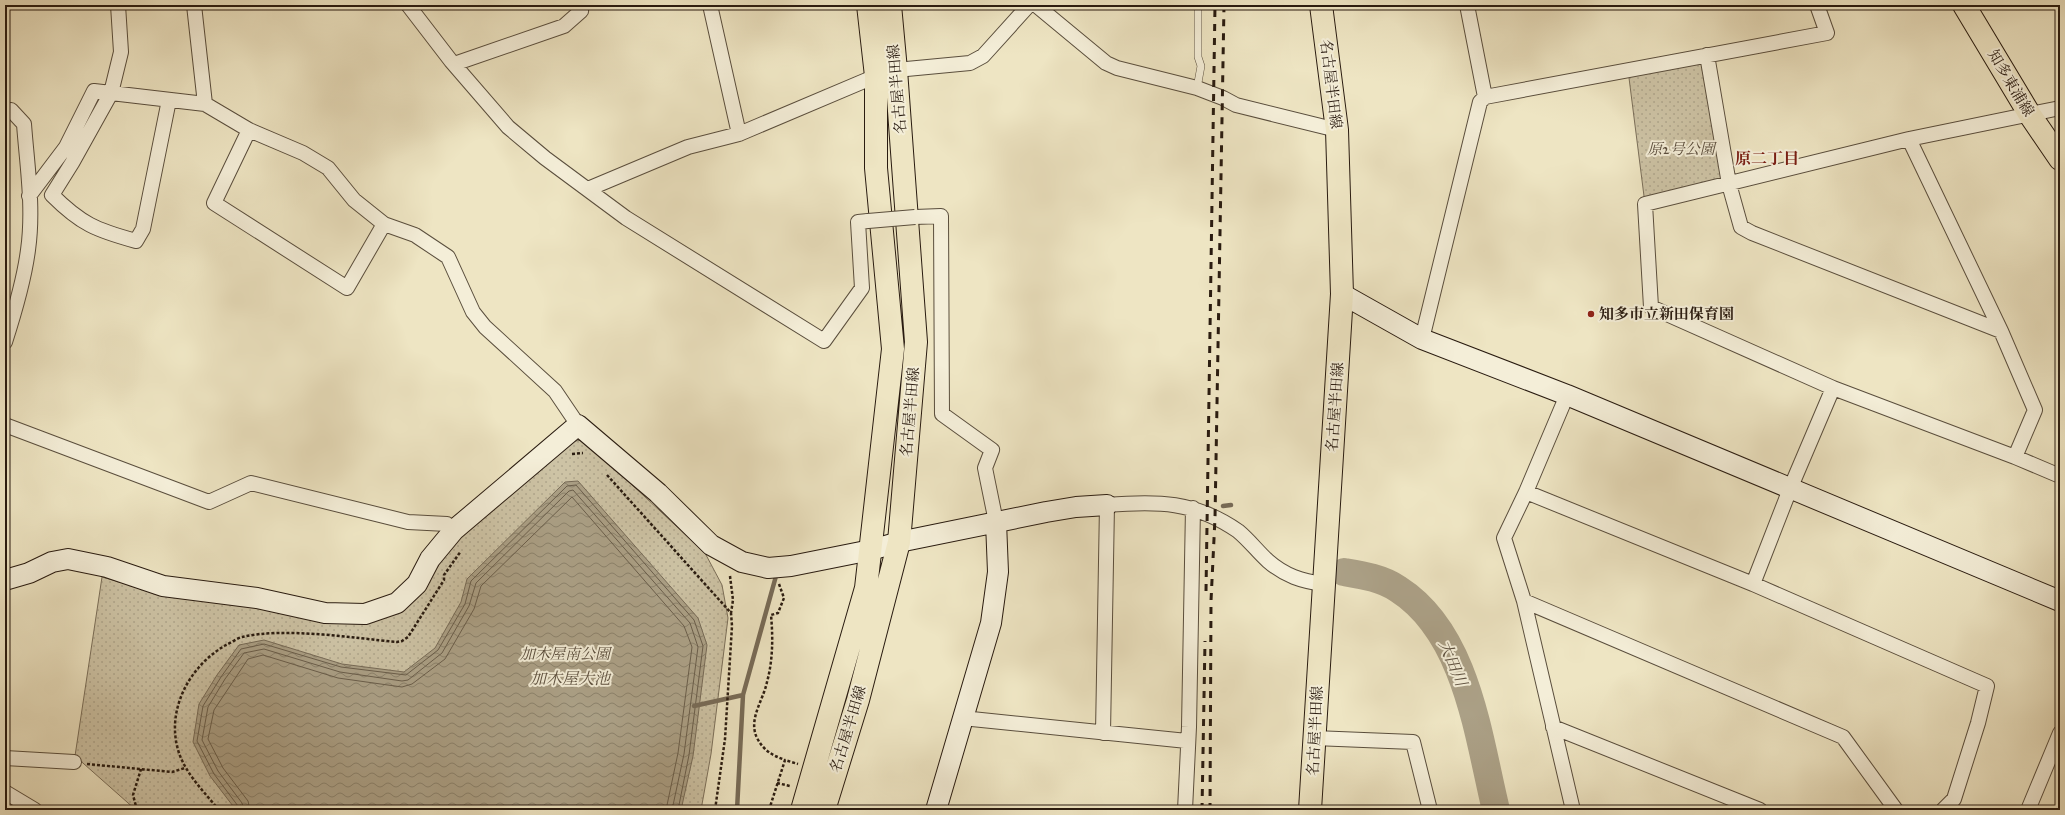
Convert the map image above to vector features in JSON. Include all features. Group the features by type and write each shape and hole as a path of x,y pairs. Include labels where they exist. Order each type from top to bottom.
{"main road":[{"name":"名古屋半田線","path":"802,810 866,588 893,349 876,168 876,76 868,5"},
{"name":"名古屋半田線","path":"824,810 858,700 899,542 916,342 890,5"},
{"name":"名古屋半田線","path":"1310,810 1342,294 1337,130 1321,5"},
{"name":"知多東浦線","path":"1964,5 2030,115 2060,159"}],"street":[{"path":"118,5 122,52 111,93 72,163 52,195 71,214 100,231 136,241 143,229 169,100"},
{"path":"194,5 205,104"},
{"path":"408,5 454,64 508,127 545,158 626,218 824,342 862,288 858,222 941,216 942,414 992,450 985,468 996,522 999,555 996,595 991,623 936,810"},
{"path":"454,64 564,26 581,11 578,5"},
{"path":"710,5 739,134"},
{"path":"588,189 688,147 739,134 876,76 896,70 970,63 983,56 1029,5"},
{"path":"1036,5 1106,63 1117,68 1197,88 1236,105 1337,130"},
{"path":"1467,5 1485,97"},
{"path":"1422,339 1480,102 1485,97 1827,33 1817,5"},
{"path":"1707,55 1730,184 1741,227 1752,233 2001,331"},
{"path":"29,196 66,147 94,91 205,104 249,130 303,153 328,168 354,200 384,224 415,235 448,257 473,312 485,327 555,391 578,425 658,493 711,545 742,562 755,566 779,568 871,550 899,542 996,522 1076,507 1161,503 1179,504 1207,513 1238,531 1268,561 1284,573 1300,580 1323,584"},
{"path":"2060,108 1909,139 1645,204 1651,308 1833,388 2015,457 2060,476"},
{"path":"5,112 11,110 24,124 29,196 28,249 19,298 5,342"},
{"path":"249,130 214,203 347,288 384,224"},
{"path":"1909,139 2001,331 2035,410 2015,457"},
{"path":"1342,294 1422,339 1567,395 2060,601"},
{"path":"1753,584 1790,489 1833,388"},
{"path":"1567,395 1526,492 1504,538 1524,601 1573,810"},
{"path":"5,425 209,502 251,483 408,522 447,524 454,530"},
{"path":"5,580 28,573 52,562 68,559 107,567 163,586 257,598 325,613 365,614 397,603 416,584 430,559 454,530 578,425"},
{"path":"1526,492 1753,584 1987,686 1978,723 1954,799 1943,810"},
{"path":"1103,733 1107,505"},
{"path":"1185,810 1187,741 1189,727 1194,508"},
{"path":"1524,601 1843,737 1896,810"},
{"path":"962,718 1187,741"},
{"path":"1553,727 1760,810"},
{"path":"2028,810 2060,733"},
{"path":"1314,738 1412,742 1430,810"},
{"path":"5,758 74,762"},
{"path":"5,792 35,810"}],"lane":[{"path":"1197,88 1201,66 1198,57 1198,5"}],"path":[{"path":"571,454 586,454"},
{"path":"604,471 731,613"},
{"path":"219,810 185,768 179,753 175,731 179,703 186,683 199,665 213,652 241,637 266,634 334,636 397,642 402,641 408,637 444,580 444,575 464,546"},
{"path":"715,810 725,739 732,626 731,613 733,600 730,575 732,570"},
{"path":"778,580 784,598 778,613 770,615 774,640 767,683 753,725 761,746 770,755 800,764"},
{"path":"769,810 786,760"},
{"path":"74,762 172,772 185,768"},
{"path":"137,810 133,795 141,769"},
{"path":"777,783 794,787"}],"green space":[{"name":"原2号公園","path":"1707,55 1729,184 1645,204 1628,70"},
{"name":"加木屋大池","path":"584,440 705,553 722,585 728,618 711,754 701,810 136,810 75,756 102,577 163,594 363,622 457,537 566,442"}],"water":[{"name":"加木屋大池","path":"578,481 698,618 707,645 693,756 681,810 236,810 210,776 193,742 199,704 217,675 239,645 264,640 342,664 404,672 435,648 461,602 467,579 565,482"}],"waterway":[{"path":"1223,506 1231,505"},
{"name":"大田川","path":"1338,570 1344,572"},
{"name":"大田川","path":"1344,572 1365,576 1392,585 1421,608 1440,632 1455,659 1466,688 1483,750 1496,810"},
{"path":"737,810 743,695 776,576"},
{"path":"694,706 743,695"}],"railway":[{"path":"1206,591 1215,5"},
{"path":"1210,810 1211,601 1215,518 1224,5"},
{"path":"1202,810 1205,641"}],"place":[{"name":"知多市立新田保育園","path":"1591,314"}],"district":[{"name":"原二丁目","path":"1767,158"}],"park label":[{"name":"加木屋南公園","path":"565,654"}]}
